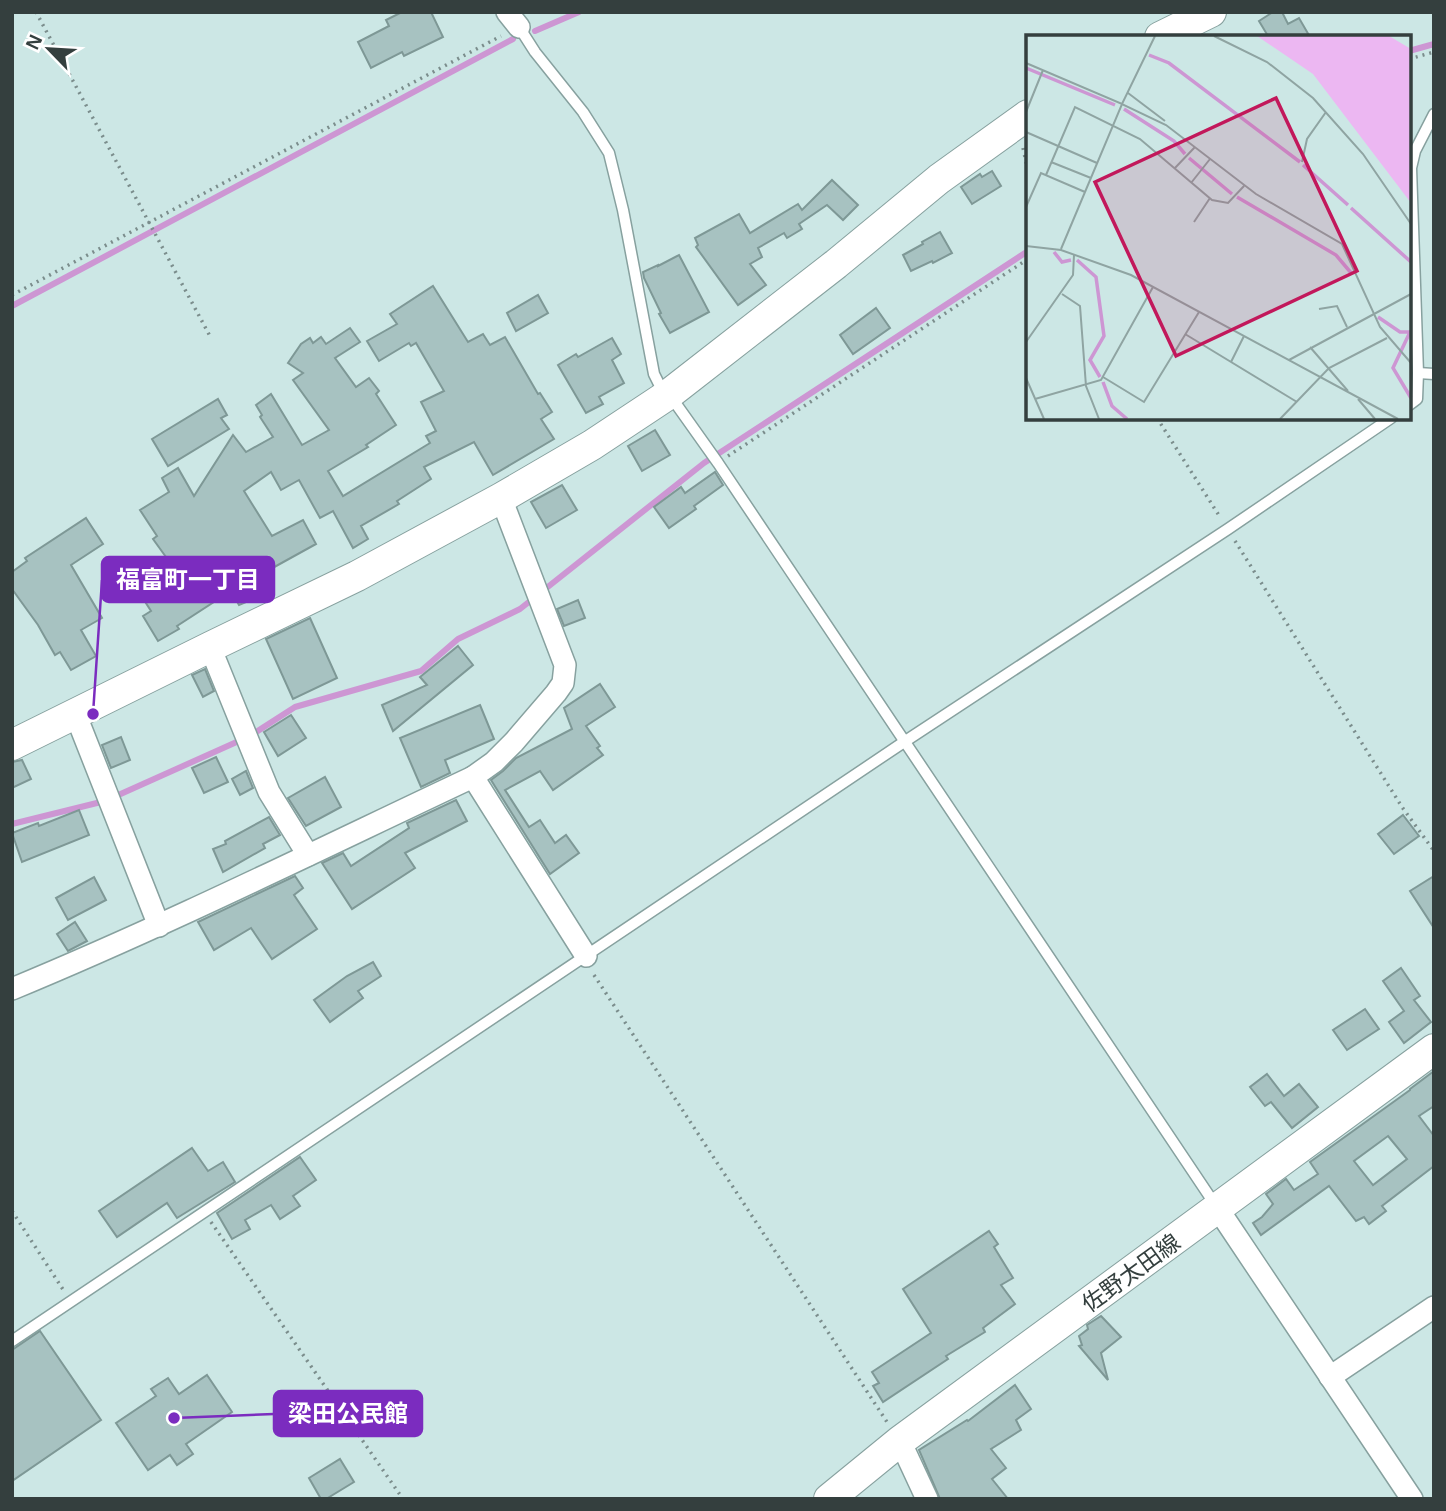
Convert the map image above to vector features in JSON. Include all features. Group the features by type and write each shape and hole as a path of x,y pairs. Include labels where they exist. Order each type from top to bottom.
{"street":[{"path":"1164,35 1211,12"},
{"path":"12,745 357,576 592,445 669,394 836,264 939,179 1026,116"},
{"path":"12,989 159,926 473,776 508,749 563,683 565,665 501,498"},
{"path":"210,647 269,792 308,855"},
{"path":"75,713 159,926"},
{"path":"473,776 584,957"},
{"name":"佐野太田線","path":"829,1499 900,1441 1434,1049"},
{"path":"1218,1209 1412,1499"},
{"path":"1330,1377 1434,1307"},
{"path":"900,1441 927,1499"}],"lane":[{"path":"513,20 583,112 609,153 623,210 654,374 659,384 718,463 1218,1209"},
{"path":"1411,404 1417,399 1418,373 1411,168 1415,151 1434,114"},
{"path":"1418,373 1434,374"},
{"path":"12,1341 1388,420"}],"path":[{"path":"36,12 211,338"},
{"path":"12,295 452,61 513,20"},
{"path":"1411,58 1434,52"},
{"path":"718,463 1026,260"},
{"path":"1158,420 1402,807 1434,851"},
{"path":"584,957 900,1441"},
{"path":"12,1211 71,1301"},
{"path":"204,1212 403,1499"}],"building":[{"path":"402,12 431,12 443,37 404,56 402,52 371,68 358,42 389,26 386,20"},
{"path":"1273,12 1282,12 1288,24 1299,18 1309,35 1267,35 1259,21"},
{"path":"992,171 1001,186 972,204 961,187 980,174 982,177"},
{"path":"832,180 858,205 843,220 827,205 799,224 802,229 787,238 784,233 758,248 762,257 750,264 766,285 738,305 696,247 698,245 695,238 739,214 750,233 798,204 802,210"},
{"path":"940,232 952,253 911,271 903,255"},
{"path":"679,255 709,312 670,333 659,314 661,313 643,272"},
{"path":"433,286 468,342 483,334 490,345 505,337 538,394 540,393 552,412 541,419 554,439 493,475 474,442 424,467 431,479 397,501 399,504 361,526 368,539 353,548 333,511 320,518 299,480 281,490 271,472 244,491 272,536 303,520 316,544 249,581 256,598 239,605 231,591 158,641 143,616 151,611 135,586 171,564 153,539 157,536 140,510 169,492 162,478 178,468 194,496 233,435 246,452 273,437 256,405 271,394 302,445 329,430 293,380 303,373 288,363 301,344 310,338 313,343 321,337 326,344 350,328 360,342 335,358 356,387 369,378 379,391 376,394 396,425 366,445 368,447 328,471 343,496 430,443 426,436 436,431 421,402 444,391 416,343 411,346 409,343 379,361 367,341 397,324 390,314"},
{"path":"538,295 548,313 516,331 507,313"},
{"path":"876,308 890,328 853,354 840,335"},
{"path":"612,338 621,354 612,360 624,383 599,397 603,404 586,413 558,365"},
{"path":"218,399 227,415 221,418 229,429 168,466 152,439"},
{"path":"655,430 670,455 642,471 628,446"},
{"path":"715,472 723,485 669,528 654,507 681,487 685,493"},
{"path":"562,485 577,510 546,528 531,502"},
{"path":"86,518 103,544 71,565 102,618 81,630 96,656 71,670 60,652 55,655 38,625 12,589 12,572 27,561 25,558"},
{"path":"578,600 585,618 564,626 557,609"},
{"path":"310,618 337,678 293,699 266,639"},
{"path":"458,646 473,665 393,731 382,705 427,685 420,677"},
{"path":"205,669 214,691 203,697 192,675"},
{"path":"600,684 615,707 586,726 603,755 553,790 540,771 505,790 529,827 540,820 555,843 566,835 579,853 550,874 491,780 516,758 572,729 564,708"},
{"path":"480,705 494,739 445,760 450,773 421,787 400,738"},
{"path":"291,715 306,738 278,756 264,732"},
{"path":"121,737 130,760 111,768 102,745"},
{"path":"216,757 228,782 204,793 192,768"},
{"path":"22,760 31,779 12,788 12,762"},
{"path":"246,771 253,788 240,795 232,779"},
{"path":"325,777 341,807 306,826 288,798"},
{"path":"456,800 467,821 405,853 415,868 352,909 322,863 343,853 351,866 409,828 407,823"},
{"path":"79,810 89,835 22,862 12,833 38,823 39,826"},
{"path":"1403,815 1419,836 1394,854 1378,834"},
{"path":"269,817 280,835 263,844 265,848 223,872 213,849 226,844 225,841"},
{"path":"295,876 303,888 294,895 317,929 272,959 251,928 214,950 198,922"},
{"path":"1434,876 1434,928 1410,891"},
{"path":"94,877 106,900 68,920 56,898"},
{"path":"75,922 87,941 68,951 57,934"},
{"path":"373,962 381,976 358,991 363,998 330,1022 314,1000 347,976"},
{"path":"1401,968 1420,996 1414,1000 1431,1022 1404,1043 1389,1022 1404,1011 1383,981"},
{"path":"1365,1009 1379,1029 1347,1050 1333,1030"},
{"path":"1434,1071 1434,1106 1419,1116 1434,1136 1434,1166 1382,1206 1386,1211 1369,1224 1364,1217 1356,1221 1329,1186 1261,1235 1253,1223 1273,1204 1266,1194 1286,1179 1294,1190 1318,1174 1310,1162","holes":["1388,1136 1407,1159 1373,1185 1354,1161"]},
{"path":"1267,1074 1284,1096 1299,1084 1318,1107 1292,1128 1271,1102 1265,1106 1250,1087"},
{"path":"192,1148 208,1171 223,1162 235,1182 177,1218 167,1203 117,1237 99,1211"},
{"path":"300,1157 316,1180 293,1196 300,1206 280,1219 271,1205 245,1220 250,1229 232,1239 217,1213"},
{"path":"989,1231 998,1244 994,1247 1013,1278 1001,1285 1015,1304 983,1328 985,1332 946,1356 948,1359 883,1402 873,1386 879,1383 872,1372 931,1333 903,1289"},
{"path":"1101,1316 1121,1337 1101,1353 1108,1380 1079,1346 1082,1345 1079,1336 1088,1329 1087,1325"},
{"path":"40,1331 101,1420 12,1481 12,1350"},
{"path":"207,1375 232,1412 186,1444 193,1454 177,1465 170,1455 148,1470 116,1423 156,1396 151,1389 168,1378 179,1394"},
{"path":"1015,1385 1031,1409 1016,1420 1021,1430 991,1449 1006,1468 992,1479 1008,1499 940,1499 919,1450 968,1421"},
{"path":"340,1459 354,1482 326,1499 321,1499 309,1478"}],"waterway":[{"path":"535,31 579,12"},
{"path":"12,306 513,39"},
{"path":"1411,50 1434,44"},
{"path":"12,824 105,801 250,736 295,707 421,671 458,639 520,609 704,463 1026,252"}],"place":[{"name":"福富町一丁目","path":"93,714"},
{"name":"梁田公民館","path":"174,1418"}]}
